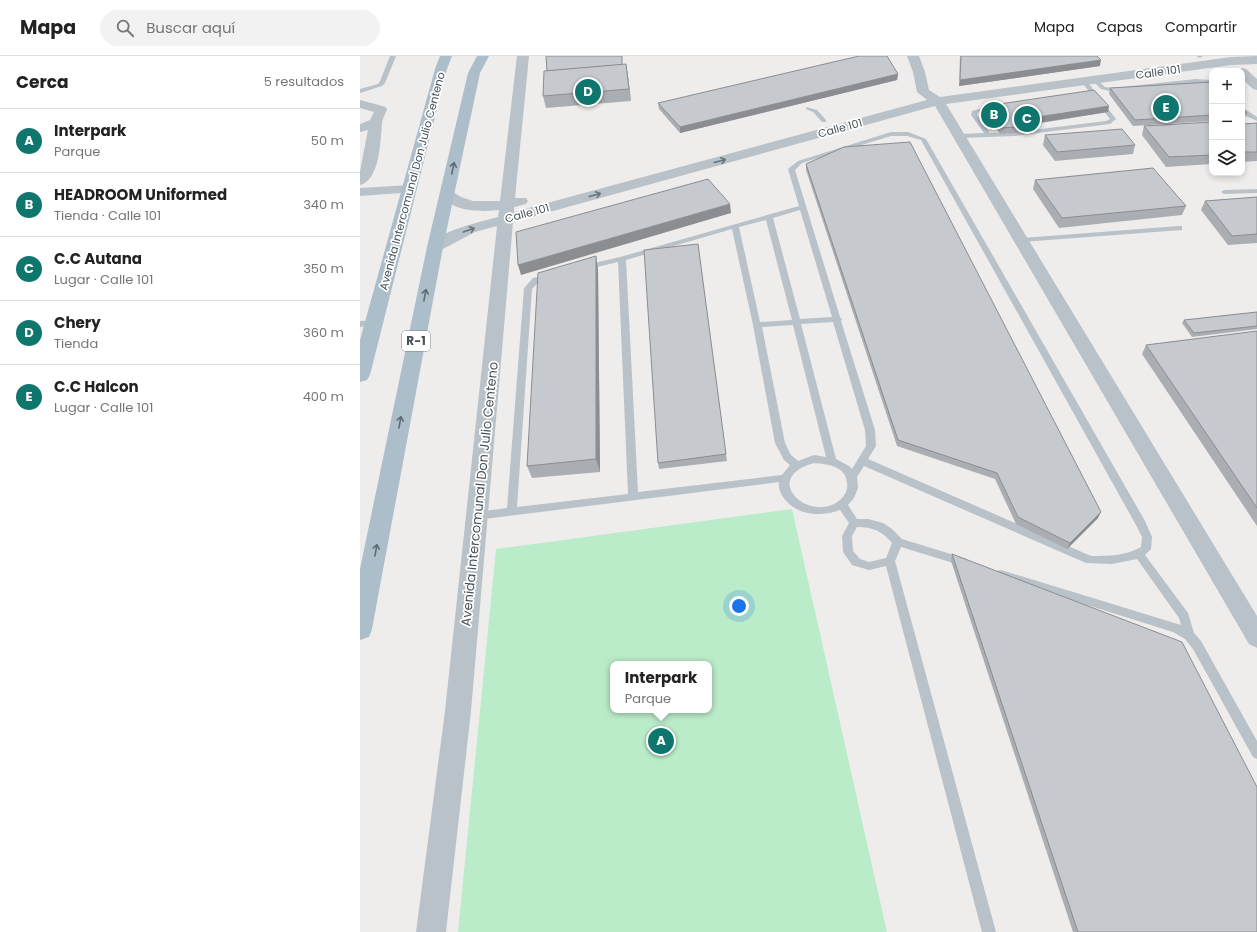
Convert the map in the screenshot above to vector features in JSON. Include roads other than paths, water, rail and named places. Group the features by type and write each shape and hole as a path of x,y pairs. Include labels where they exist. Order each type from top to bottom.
{"main road":[{"name":"Avenida Intercomunal Don Julio Centeno","path":"360,375 367,323 410,188 441,69 446,56"},
{"name":"R-1","path":"360,629 435,247 448,195 474,73 483,56"},
{"path":"360,600 372,570"}],"street":[{"name":"Avenida Intercomunal Don Julio Centeno","path":"431,932 458,711 506,212 523,56"},
{"path":"913,56 919,72 921,88 936,93 960,92 1166,66 1200,56"},
{"path":"1235,59 1240,68"},
{"name":"Calle 101","path":"435,247 506,212 824,121 936,93 1089,87 1166,66 1235,59 1257,60"},
{"path":"1245,74 1257,86"},
{"path":"936,93 959,136 1257,637"},
{"name":"Calle 101","path":"448,195 456,202 465,206 506,212 936,93"},
{"path":"360,104 381,110 375,123 376,134 365,159 366,176 360,181"},
{"path":"360,128 375,123"},
{"path":"360,192 410,188"}],"lane":[{"path":"360,91 380,85 383,82 393,56"},
{"path":"1089,87 1113,90 1196,81 1209,82"},
{"path":"959,136 988,135 1108,123 1113,119 1089,87"},
{"path":"988,135 974,115 975,111 1007,105"},
{"path":"808,108 824,121"},
{"path":"1245,112 1257,119"},
{"path":"852,477 862,461 872,446 870,430 838,319 791,172 793,166 891,134 908,134 923,139 1142,524 1147,537 1146,549 1139,554 1116,561 1090,560 862,461"},
{"path":"1224,192 1257,191"},
{"path":"576,270 622,259 802,207"},
{"path":"769,216 832,461"},
{"path":"735,226 757,325 780,443 787,457 796,465"},
{"path":"1022,240 1179,228"},
{"path":"622,259 633,496"},
{"path":"512,512 528,288 536,280 560,274"},
{"path":"757,325 838,319"},
{"path":"814,459 832,461 844,467 852,477 854,484 853,491 842,504 825,511 810,510 797,505 786,493 784,486 785,478 796,465 814,459"},
{"path":"477,516 785,478"},
{"path":"842,504 854,523"},
{"path":"854,523 871,522 887,530 898,542 973,565"},
{"path":"854,523 847,536 848,552 856,562 869,566 890,561"},
{"path":"898,542 890,561 989,932"},
{"path":"1139,554 1184,616 1189,635"},
{"path":"988,570 1176,628 1189,635 1197,645 1257,753"}],"place":[{"name":"Chery","path":"588,92"},
{"name":"C.C Halcon","path":"1166,108"},
{"name":"HEADROOM Uniformed","path":"994,115"},
{"name":"C.C Autana","path":"1027,119"},
{"name":"Interpark","path":"661,741"}]}
